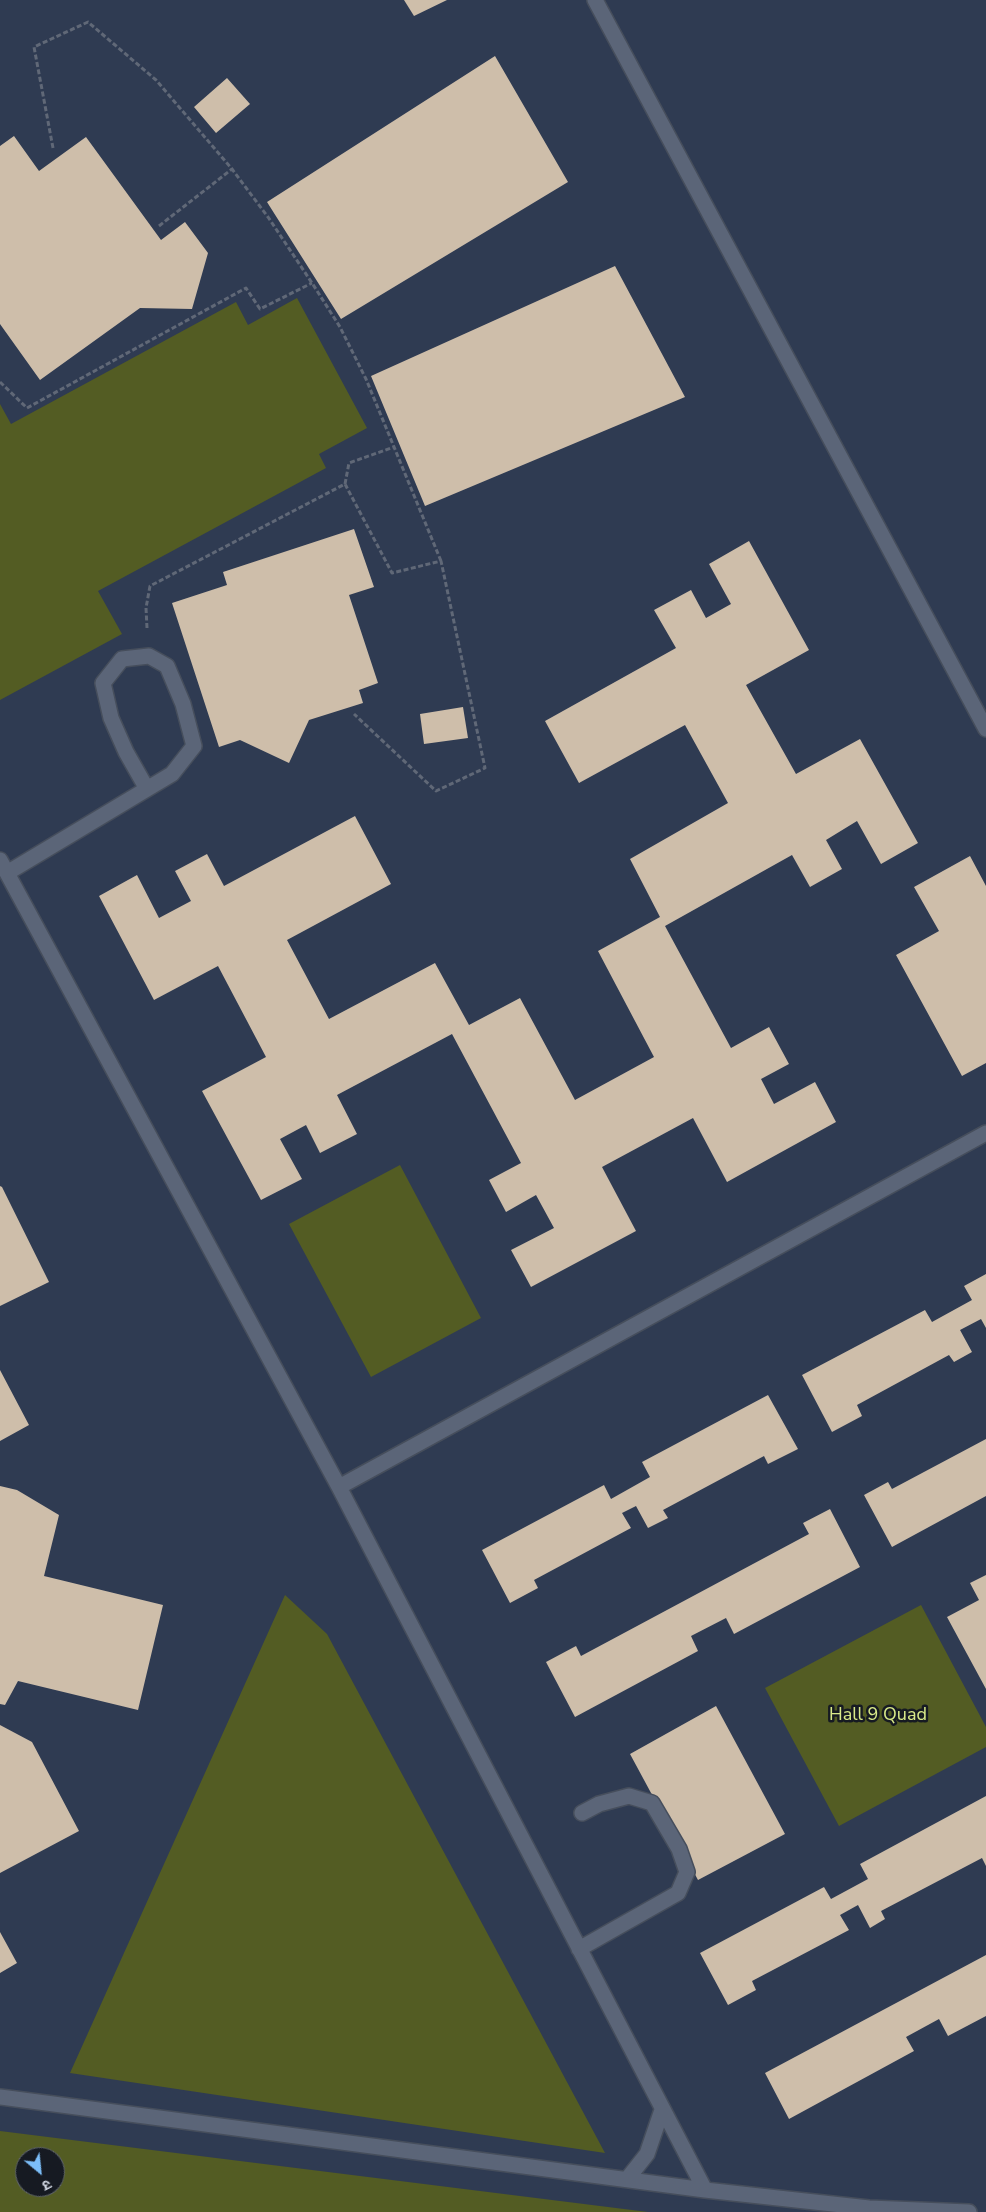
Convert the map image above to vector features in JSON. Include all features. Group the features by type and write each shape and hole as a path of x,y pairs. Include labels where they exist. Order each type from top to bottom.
{"street":[{"path":"595,0 986,729"},
{"path":"147,789 126,752 111,718 103,683 122,659 149,656 166,666 183,704 194,746 172,774 147,789 3,866 339,1487 705,2190"},
{"path":"339,1487 986,1132"},
{"path":"578,1949 678,1893 687,1872 679,1849 652,1802 629,1796 599,1804 582,1813"},
{"path":"0,2097 870,2210 968,2212"},
{"path":"628,2178 647,2154 662,2110"}],"path":[{"path":"53,148 34,47 88,22 156,80 232,169 268,217 340,327 366,380 441,561 485,768 436,791 354,714"},
{"path":"159,226 232,169"},
{"path":"0,382 27,408 246,288 260,309 312,283"},
{"path":"394,447 349,463 345,484 392,573 441,561"},
{"path":"149,656 146,608 150,586 345,484"}],"shaded area":[{"path":"0,0 986,0 986,2212 0,2212"}],"green space":[{"path":"297,298 367,428 319,454 326,468 98,591 122,634 0,700 0,404 11,424 236,302 248,325"},
{"path":"400,1165 481,1318 371,1377 289,1224"},
{"path":"285,1595 327,1634 605,2153 70,2073"},
{"name":"Hall 9 Quad","path":"921,1605 986,1727 986,1747 839,1826 765,1688"},
{"path":"0,2131 648,2212 0,2212"}],"building":[{"path":"404,0 447,0 414,16"},
{"path":"495,56 568,182 341,319 267,202"},
{"path":"227,78 250,104 216,133 194,107"},
{"path":"14,136 39,171 86,137 161,240 185,222 208,253 192,309 140,308 40,380 0,324 0,146"},
{"path":"615,266 685,397 425,506 371,376"},
{"path":"354,529 374,587 349,595 378,683 359,690 363,703 309,720 289,763 240,740 219,747 172,603 227,585 223,572"},
{"path":"749,541 809,650 746,685 796,774 860,739 918,843 881,864 857,821 826,840 842,869 810,887 792,855 665,926 731,1048 769,1027 789,1064 761,1079 774,1104 815,1082 836,1122 727,1182 693,1118 602,1167 636,1231 531,1287 511,1250 554,1228 536,1195 506,1212 489,1180 521,1163 452,1034 337,1095 357,1134 320,1153 306,1125 280,1139 302,1179 261,1200 202,1091 266,1057 218,966 154,1000 99,896 137,875 159,918 191,901 175,871 207,854 224,886 355,816 391,884 287,940 329,1019 435,963 469,1025 520,998 575,1100 654,1057 598,951 660,917 630,859 728,803 685,725 579,783 545,721 676,648 654,610 691,590 706,618 731,604 709,564"},
{"path":"463,707 468,738 424,744 420,714"},
{"path":"970,856 986,886 986,1063 962,1076 896,955 939,931 914,887"},
{"path":"0,1186 49,1282 0,1306"},
{"path":"986,1274 986,1328 981,1319 960,1330 972,1352 954,1362 949,1355 857,1405 862,1416 832,1432 802,1375 925,1310 932,1322 972,1300 964,1286"},
{"path":"0,1370 29,1425 0,1441"},
{"path":"768,1395 798,1449 768,1464 764,1456 663,1510 668,1518 648,1528 636,1506 622,1513 631,1528 534,1580 538,1588 510,1603 482,1550 604,1485 611,1499 650,1477 642,1462"},
{"path":"986,1439 986,1496 892,1547 864,1495 888,1482 892,1489"},
{"path":"0,1486 17,1490 59,1515 44,1576 163,1605 138,1710 18,1681 5,1705 0,1704"},
{"path":"830,1509 860,1567 734,1634 726,1618 691,1636 698,1651 575,1717 546,1662 576,1646 581,1656 809,1534 803,1523"},
{"path":"986,1575 986,1689 947,1617 979,1600 970,1583"},
{"path":"716,1706 785,1834 698,1880 630,1754"},
{"path":"0,1725 32,1742 79,1831 0,1873"},
{"path":"986,1796 986,1866 982,1858 881,1911 885,1919 870,1928 858,1905 840,1915 849,1930 752,1981 756,1990 728,2005 700,1953 824,1887 831,1899 868,1879 860,1864"},
{"path":"0,1932 17,1963 0,1973"},
{"path":"986,1955 986,2016 948,2036 939,2019 906,2037 914,2051 789,2119 765,2073"}]}
